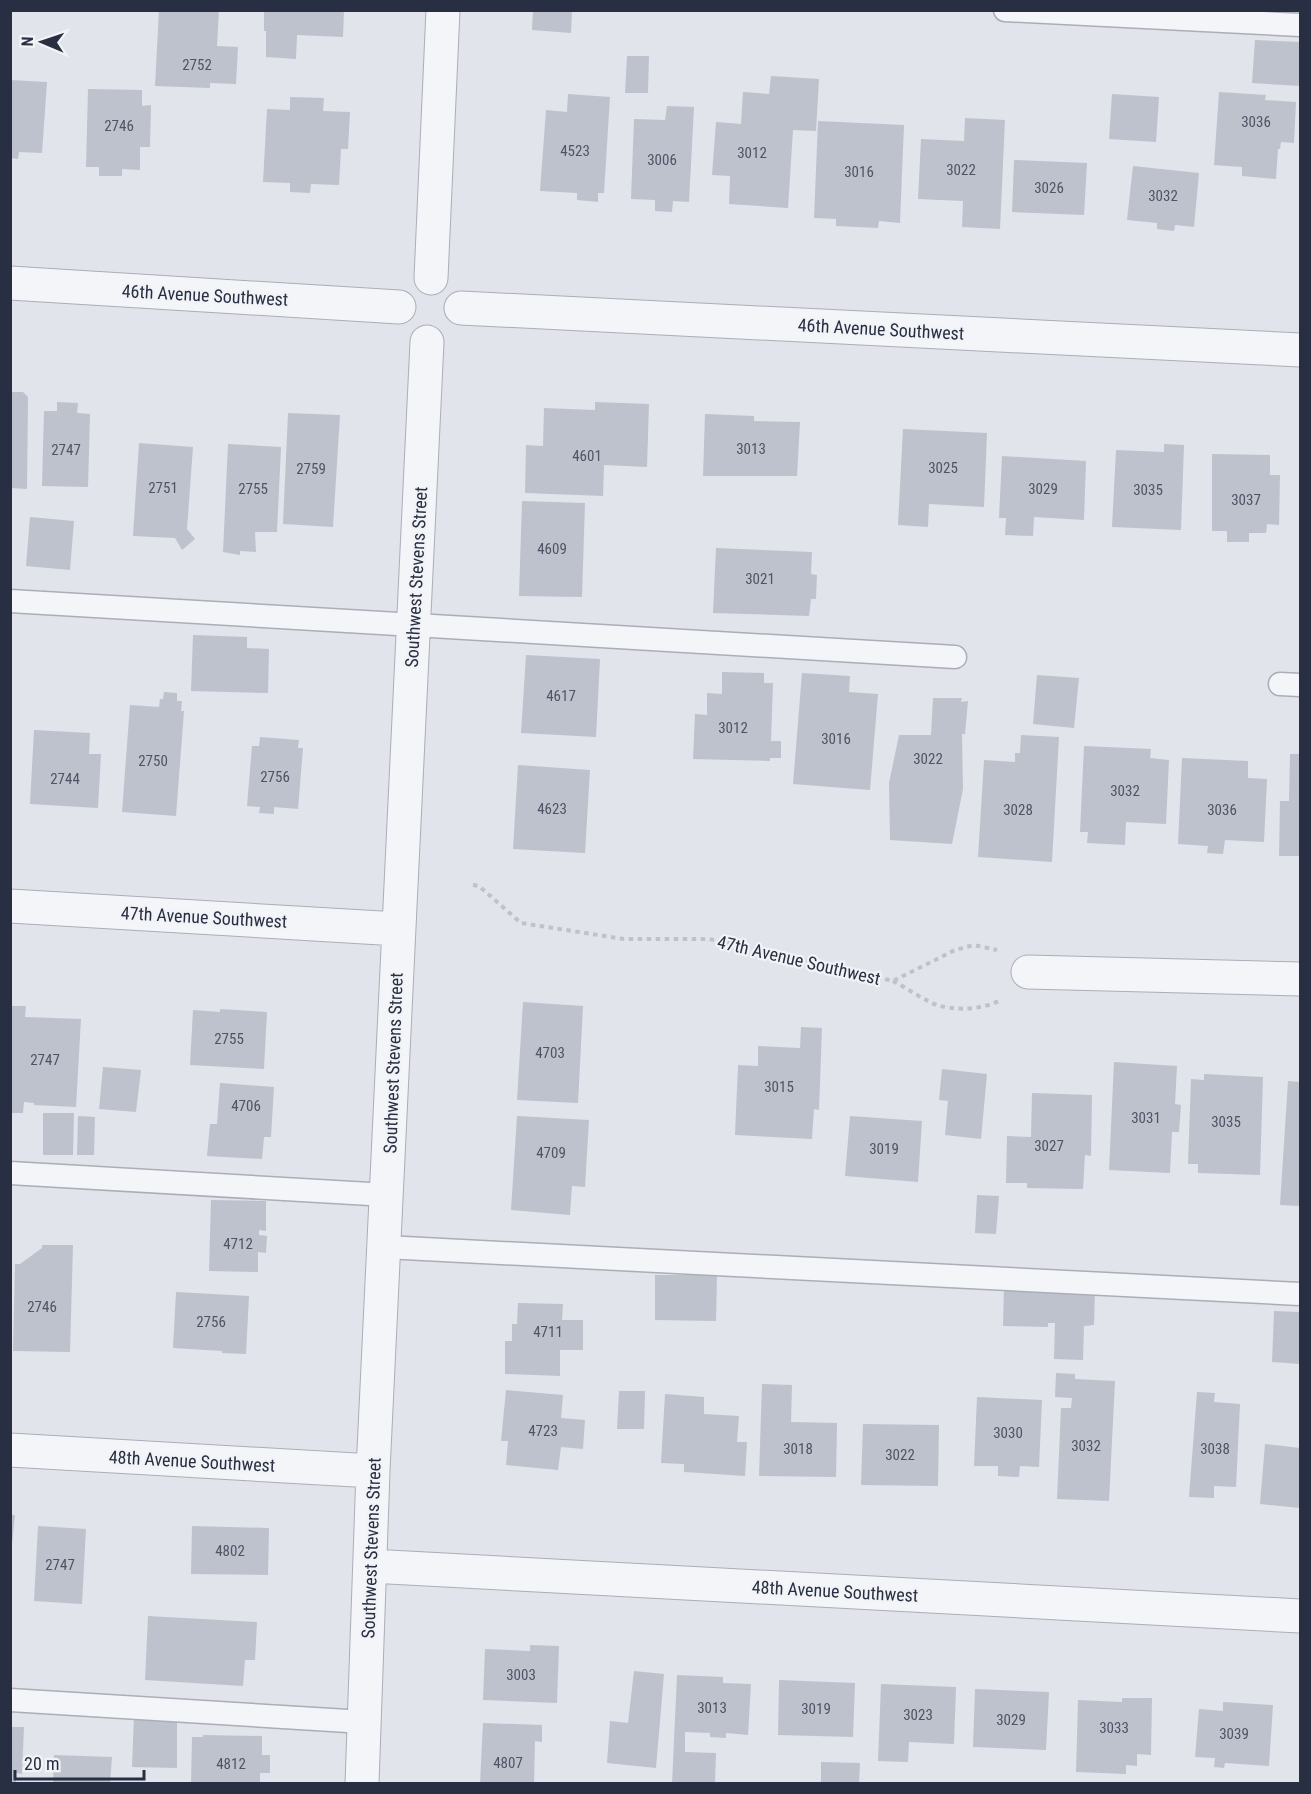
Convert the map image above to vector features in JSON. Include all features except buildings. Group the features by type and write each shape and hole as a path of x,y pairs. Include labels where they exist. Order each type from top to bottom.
{"street":[{"path":"431,278 443,10"},
{"path":"431,278 448,284 461,300 460,321 455,331 436,342 427,342 406,332 401,323 399,307 403,294 410,285 418,280 431,278"},
{"name":"46th Avenue Southwest","path":"10,283 399,307"},
{"name":"46th Avenue Southwest","path":"461,308 1300,350"},
{"name":"Southwest Stevens Street","path":"362,1784 373,1471 427,342"},
{"name":"47th Avenue Southwest","path":"10,906 398,929"},
{"path":"1028,972 1300,979"},
{"name":"48th Avenue Southwest","path":"10,1450 373,1471"},
{"name":"48th Avenue Southwest","path":"370,1566 1300,1616"}],"lane":[{"path":"1005,10 1300,25"},
{"path":"10,601 955,657"},
{"path":"10,1173 387,1196"},
{"path":"385,1247 1300,1294"},
{"path":"10,1700 364,1722"}],"path":[{"name":"47th Avenue Southwest","path":"473,885 479,886 521,923 624,939 709,939 893,981 955,950 974,945 1017,954 1028,972"},
{"path":"893,981 939,1006 968,1009 990,1005 1018,991 1028,972"}]}
